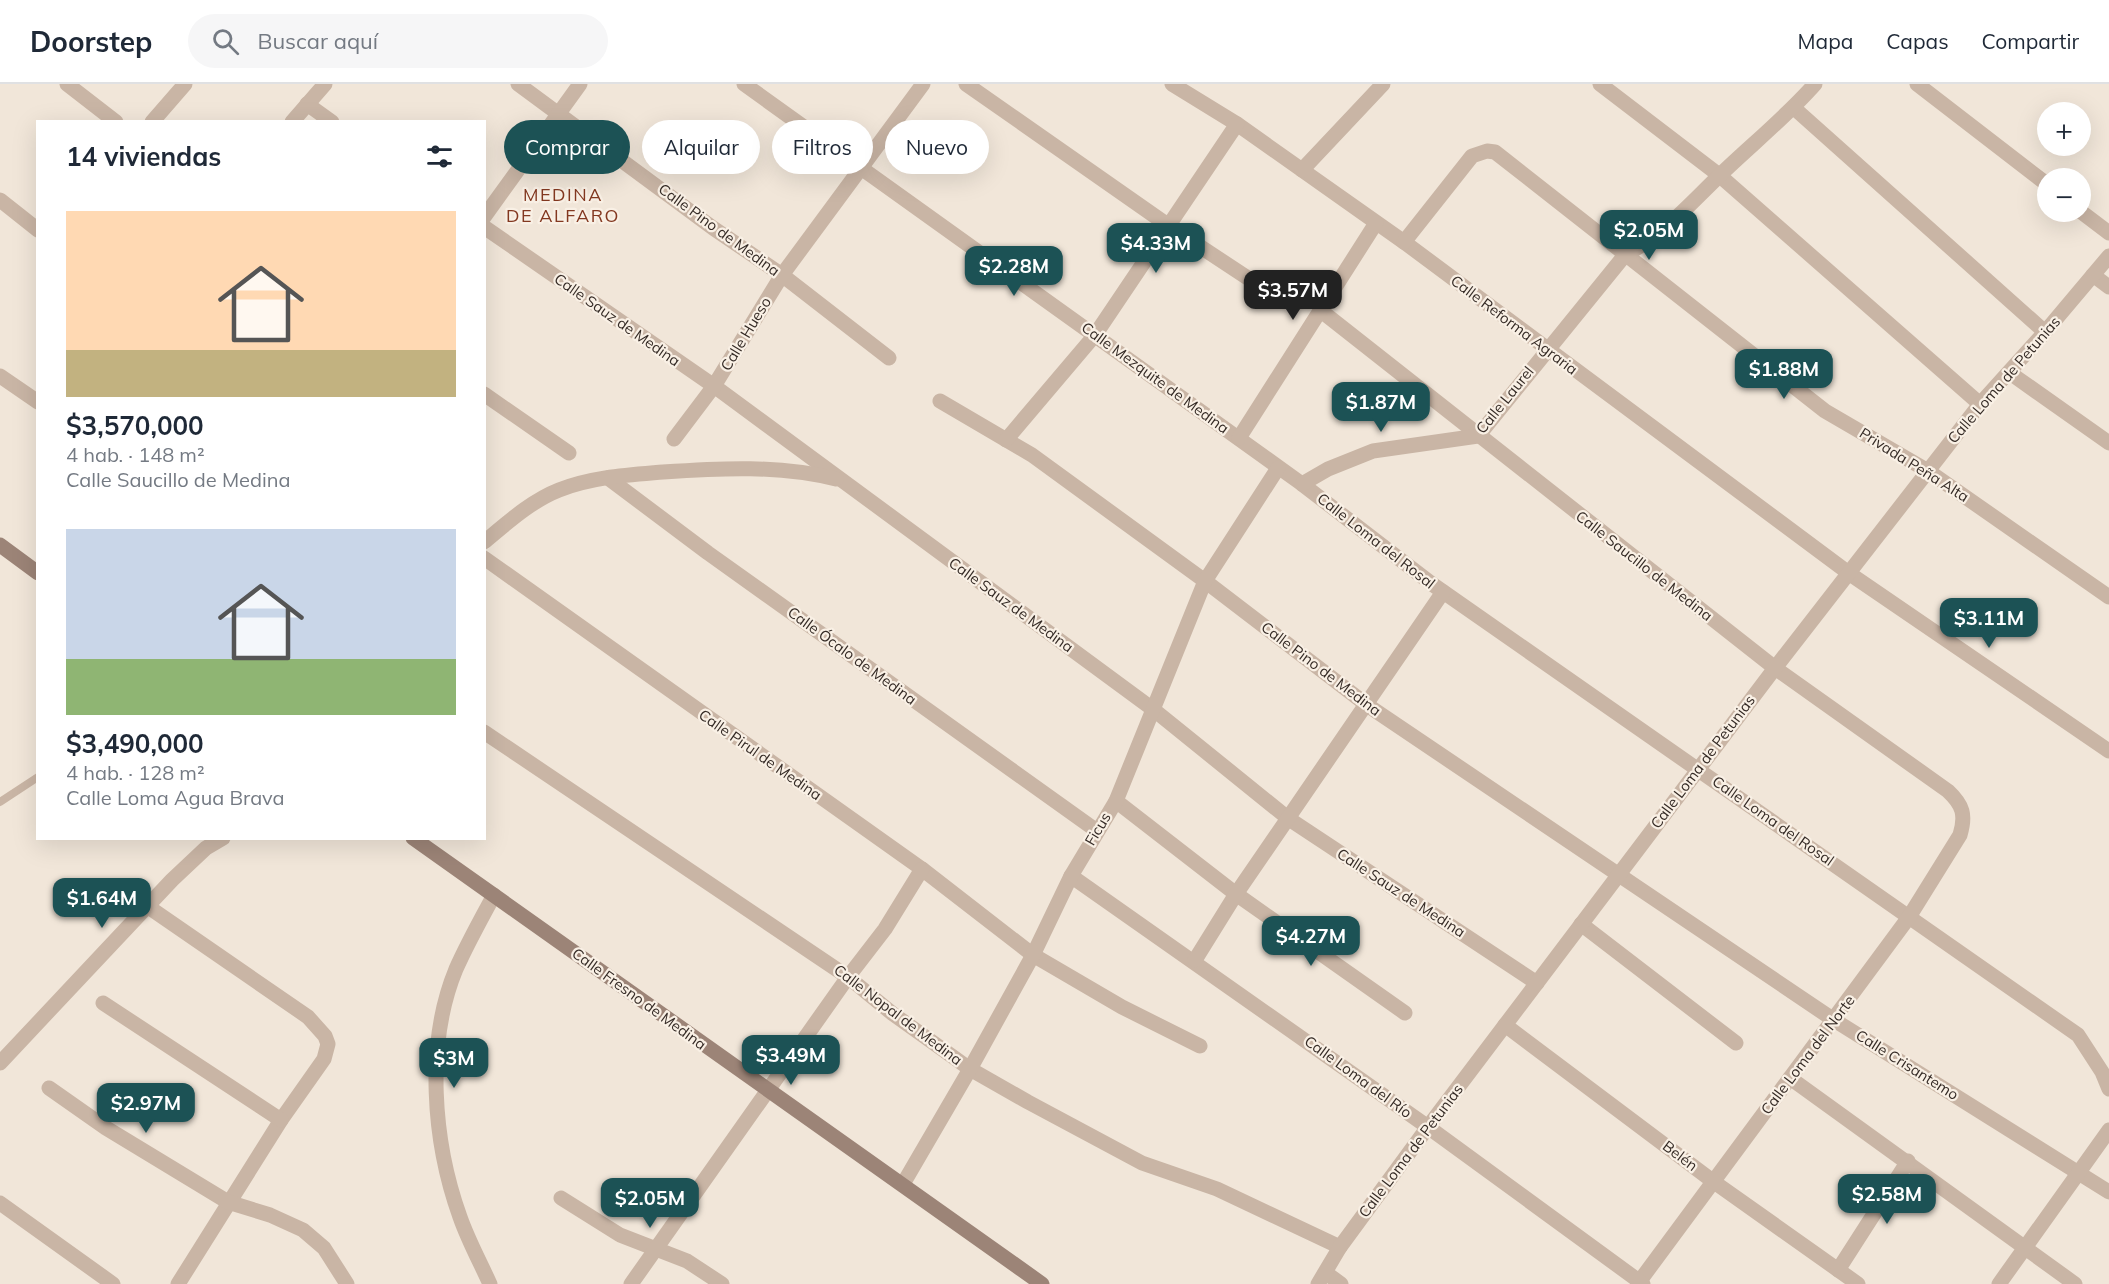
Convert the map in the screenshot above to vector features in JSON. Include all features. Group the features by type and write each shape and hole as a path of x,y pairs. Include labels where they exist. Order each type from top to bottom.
{"street":[{"path":"67,84 113,120"},
{"path":"154,120 185,84"},
{"path":"294,120 325,84"},
{"name":"Calle Pino de Medina","path":"518,84 713,228 782,275 889,358"},
{"path":"486,214 580,84"},
{"name":"Calle Mezquite de Medina","path":"744,84 794,120"},
{"name":"Calle Hueso","path":"873,153 923,84"},
{"path":"966,84 1169,226 1278,298"},
{"name":"Calle Reforma Agraria","path":"1172,84 1237,124 1404,242 1545,350 1850,574 2109,751"},
{"path":"1302,170 1383,84"},
{"path":"1600,84 1719,176 1980,404"},
{"path":"1917,84 2037,177"},
{"name":"Calle Laurel","path":"1302,484 1329,469 1373,451 1478,436 1545,350 1625,255 1652,240 1794,108 1809,86"},
{"path":"307,104 329,120"},
{"path":"1794,108 2045,333"},
{"path":"1006,440 1095,335 1237,124"},
{"name":"Privada Peña Alta","path":"1404,242 1472,156 1487,151 1495,152 1825,411 1928,471 2109,597"},
{"name":"Calle Hueso","path":"674,439 714,386 782,275 857,174"},
{"name":"Calle Mezquite de Medina","path":"868,174 1302,484"},
{"path":"0,200 36,228"},
{"path":"2091,219 2109,233"},
{"path":"1239,438 1376,223"},
{"name":"Calle Sauz de Medina","path":"486,227 714,386 1154,710 1288,819 1537,982"},
{"name":"Calle Loma de Petunias","path":"1322,1279 1340,1247 1428,1127 1775,668 1980,404 2045,333 2109,256"},
{"path":"2093,275 2109,287"},
{"name":"Calle Saucillo de Medina","path":"1320,310 1775,668 1948,791 1961,803 1964,820"},
{"path":"2010,373 2109,443"},
{"path":"0,376 36,401"},
{"path":"486,395 569,453"},
{"name":"Calle Pino de Medina","path":"940,402 1032,455 1205,581 1367,705 1619,872"},
{"path":"486,540 540,499 580,482 747,468 781,470 841,480"},
{"name":"Ficus","path":"903,1184 1033,955 1071,876 1116,801 1205,581 1278,468"},
{"name":"Calle Ócalo de Medina","path":"608,478 708,553 1097,831"},
{"name":"Calle Loma del Rosal","path":"1302,484 1443,592 2078,1035 2102,1072 2109,1089"},
{"path":"0,545 36,572"},
{"name":"Calle Pirul de Medina","path":"486,559 922,869 1033,955 1122,1008 1200,1046"},
{"path":"1195,960 1236,894 1443,592"},
{"name":"Calle Nopal de Medina","path":"486,733 848,977 893,1014 970,1069 1143,1163 1217,1189 1340,1247"},
{"path":"1116,801 1236,894 1405,1013"},
{"name":"Calle Loma del Norte","path":"1641,1283 1909,917 1960,835 1964,820"},
{"path":"0,1063 147,906 206,849 220,840"},
{"name":"Calle Fresno de Medina","path":"416,840 1042,1284"},
{"path":"631,1284 848,977 885,929 922,869"},
{"name":"Calle Crisantemo","path":"1619,872 1834,1020 2109,1192"},
{"name":"Calle Loma del Río","path":"1071,876 1195,960 1641,1283"},
{"path":"490,1284 460,1216 446,1168 438,1112 437,1061 440,1024 456,970 494,895"},
{"path":"147,906 308,1017 320,1027 328,1044 324,1059 281,1120 228,1202 205,1245 178,1284"},
{"path":"1581,924 1736,1042"},
{"path":"103,1003 281,1120"},
{"name":"Belén","path":"1505,1025 1714,1182 1858,1284"},
{"path":"1790,1078 1908,1161 2075,1284"},
{"path":"50,1088 106,1128 228,1202 270,1215 303,1230 324,1248 347,1284"},
{"path":"1999,1284 2109,1130"},
{"path":"1838,1270 1908,1161"},
{"path":"561,1198 620,1235 687,1261 722,1284"},
{"path":"0,1203 113,1284"},
{"path":"1322,1279 1341,1284"}],"lane":[{"path":"0,802 36,778"}],"district":[{"name":"MEDINA DE ALFARO","path":"563,205"}]}
